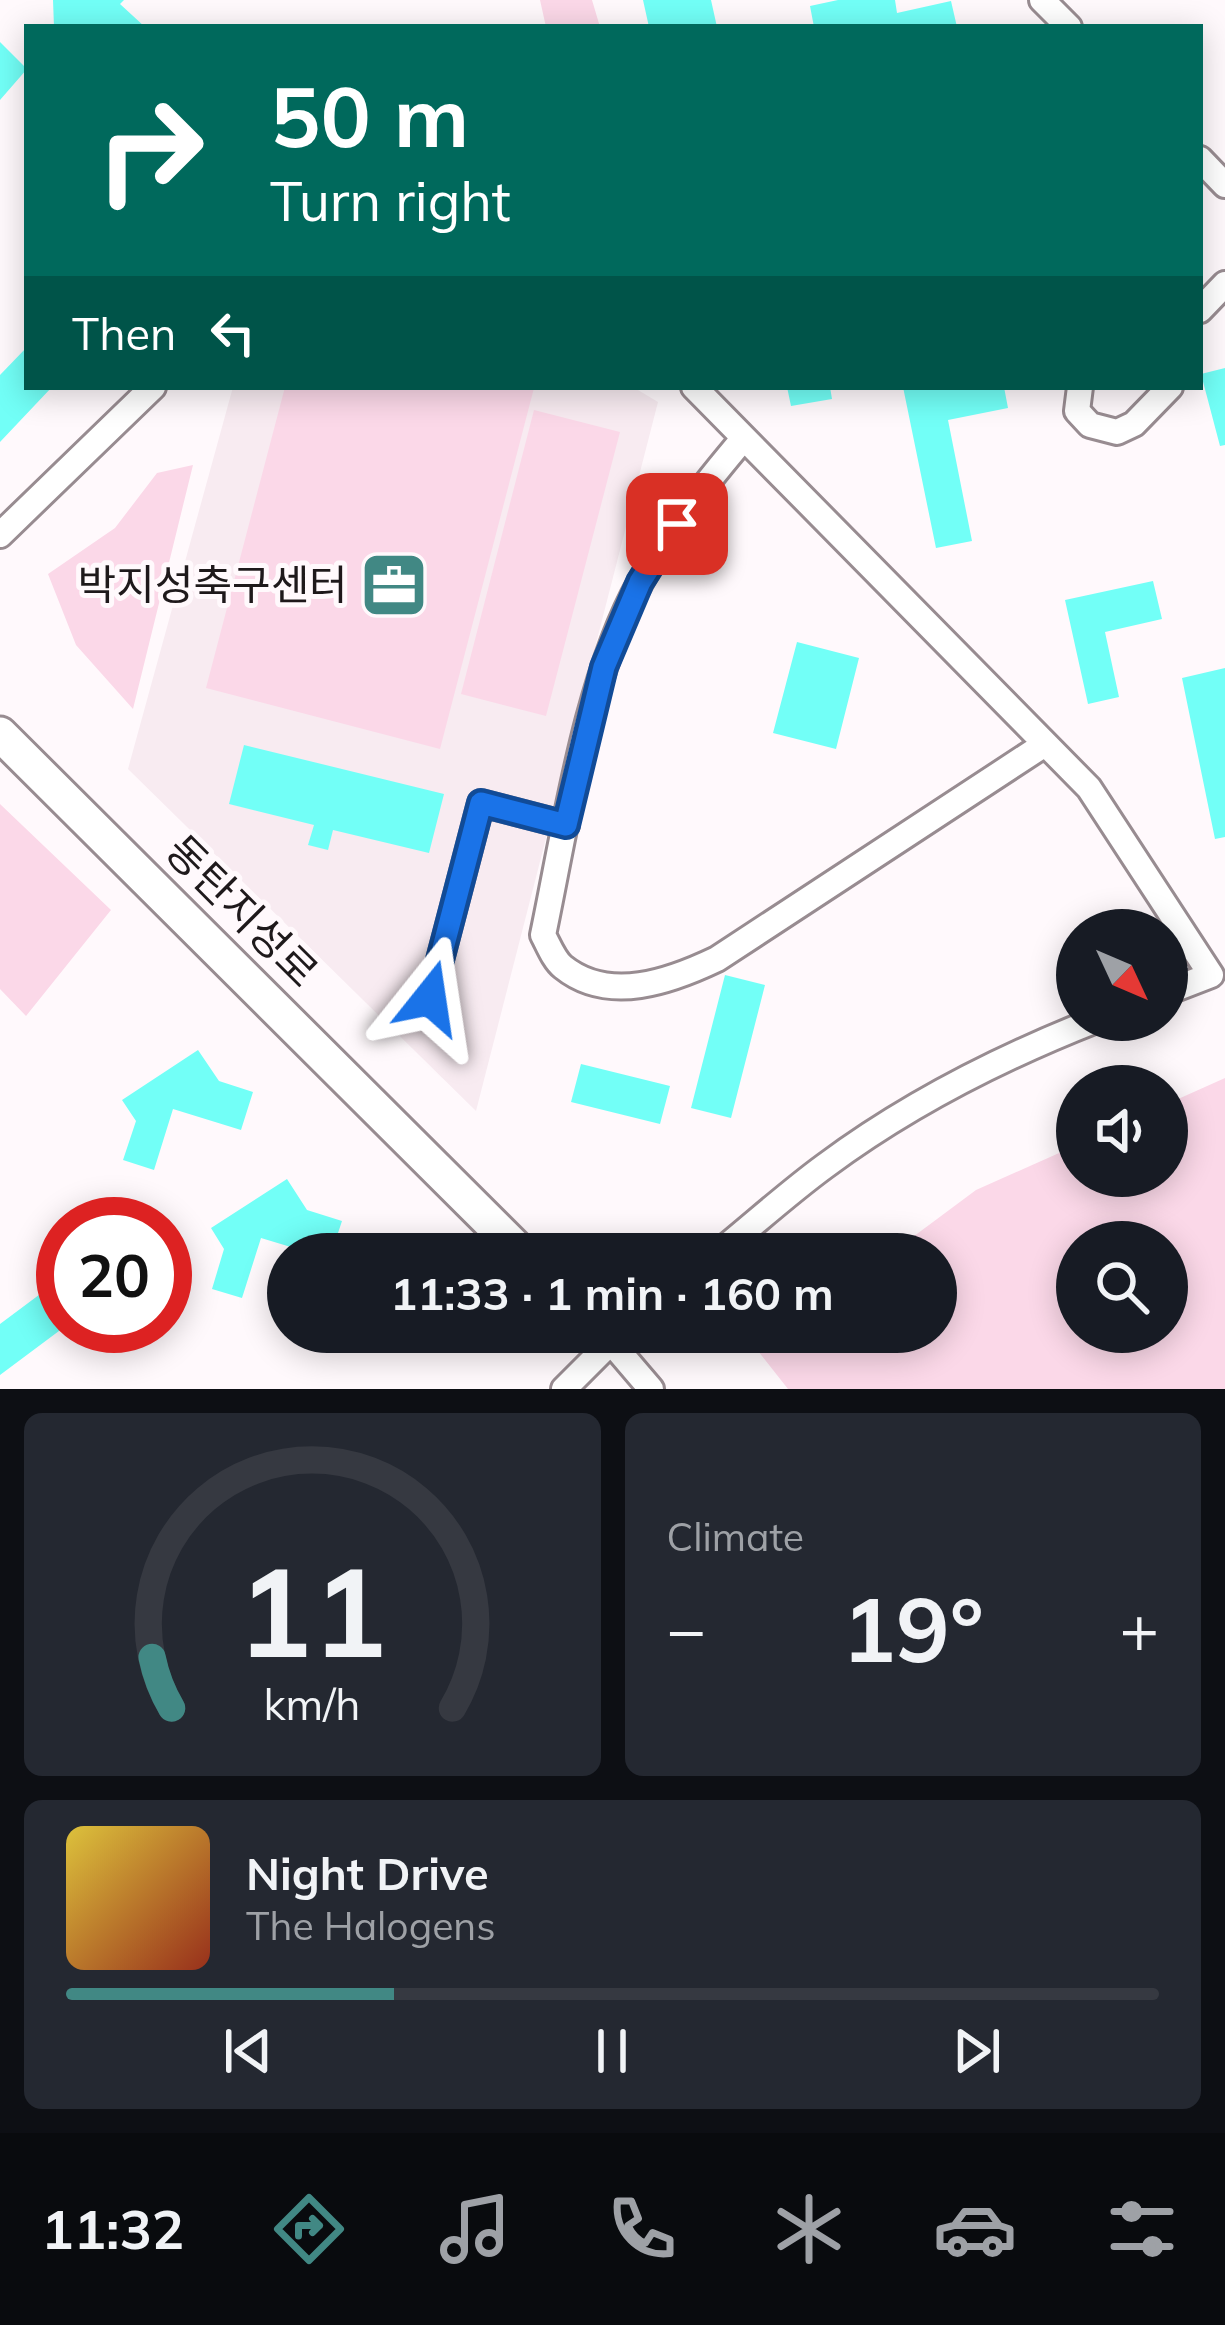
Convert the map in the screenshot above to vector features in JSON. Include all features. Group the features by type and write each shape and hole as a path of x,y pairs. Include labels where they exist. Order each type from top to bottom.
{"main road":[{"name":"동탄지성로","path":"0,734 502,1233"}],"street":[{"path":"1042,0 1066,24"},
{"path":"1203,163 1225,185"},
{"path":"1203,308 1225,284"},
{"path":"0,535 150,390"},
{"path":"697,390 1089,788 1218,972 1188,984"},
{"path":"1080,390 1077,411 1090,425 1117,433 1134,424 1166,390"},
{"path":"743,439 695,495 640,582 604,667 543,934 561,966 606,987 669,981 717,959 1045,743"},
{"path":"430,998 481,803 566,825"},
{"path":"743,1233 828,1164 942,1093 1056,1035"},
{"path":"564,1389 595,1353"},
{"path":"624,1353 651,1389"}],"shaded area":[{"path":"540,0 592,0 599,24 545,24"},
{"name":"박지성축구센터","path":"232,390 638,390 658,402 476,1111 128,769"},
{"path":"284,390 533,390 440,749 206,688"},
{"path":"534,410 620,432 546,716 461,694"},
{"path":"193,465 133,709 76,645 48,574 115,528 157,473"},
{"path":"0,804 111,910 26,1016 0,989"},
{"path":"1225,1078 1225,1389 788,1389 760,1353 957,1353 957,1233 918,1233 976,1190 1056,1154 1056,1197 1188,1197 1188,1095"}],"building":[{"path":"53,0 124,0 120,4 142,24 54,24"},
{"path":"643,0 711,0 716,24 648,24"},
{"path":"838,0 895,0 897,13 951,1 956,24 813,24 810,6"},
{"path":"0,42 24,66 24,72 0,100"},
{"path":"24,350 24,390 49,390 0,442 0,375"},
{"path":"1225,368 1225,445 1220,446 1203,374"},
{"path":"788,390 830,390 832,399 791,406"},
{"path":"904,390 1005,390 1008,408 948,420 972,541 936,548"},
{"path":"1153,581 1162,619 1105,632 1119,697 1088,704 1065,600"},
{"path":"797,642 859,658 836,749 773,733"},
{"path":"1225,668 1225,837 1215,839 1182,678"},
{"path":"244,745 444,794 429,853 333,830 328,850 308,845 314,825 229,804"},
{"path":"725,975 765,985 731,1118 691,1108"},
{"path":"198,1050 219,1081 253,1092 241,1130 173,1109 154,1170 123,1160 136,1121 122,1100"},
{"path":"581,1064 670,1086 660,1124 571,1102"},
{"path":"287,1179 307,1210 342,1221 338,1233 267,1233 267,1240 261,1238 242,1298 212,1289 224,1249 211,1228"},
{"path":"36,1297 36,1348 0,1375 0,1324"}],"place":[{"name":"박지성축구센터","path":"394,585"}],"route":[{"path":"430,998 481,803 566,825 604,667 640,582 677,524"}]}
